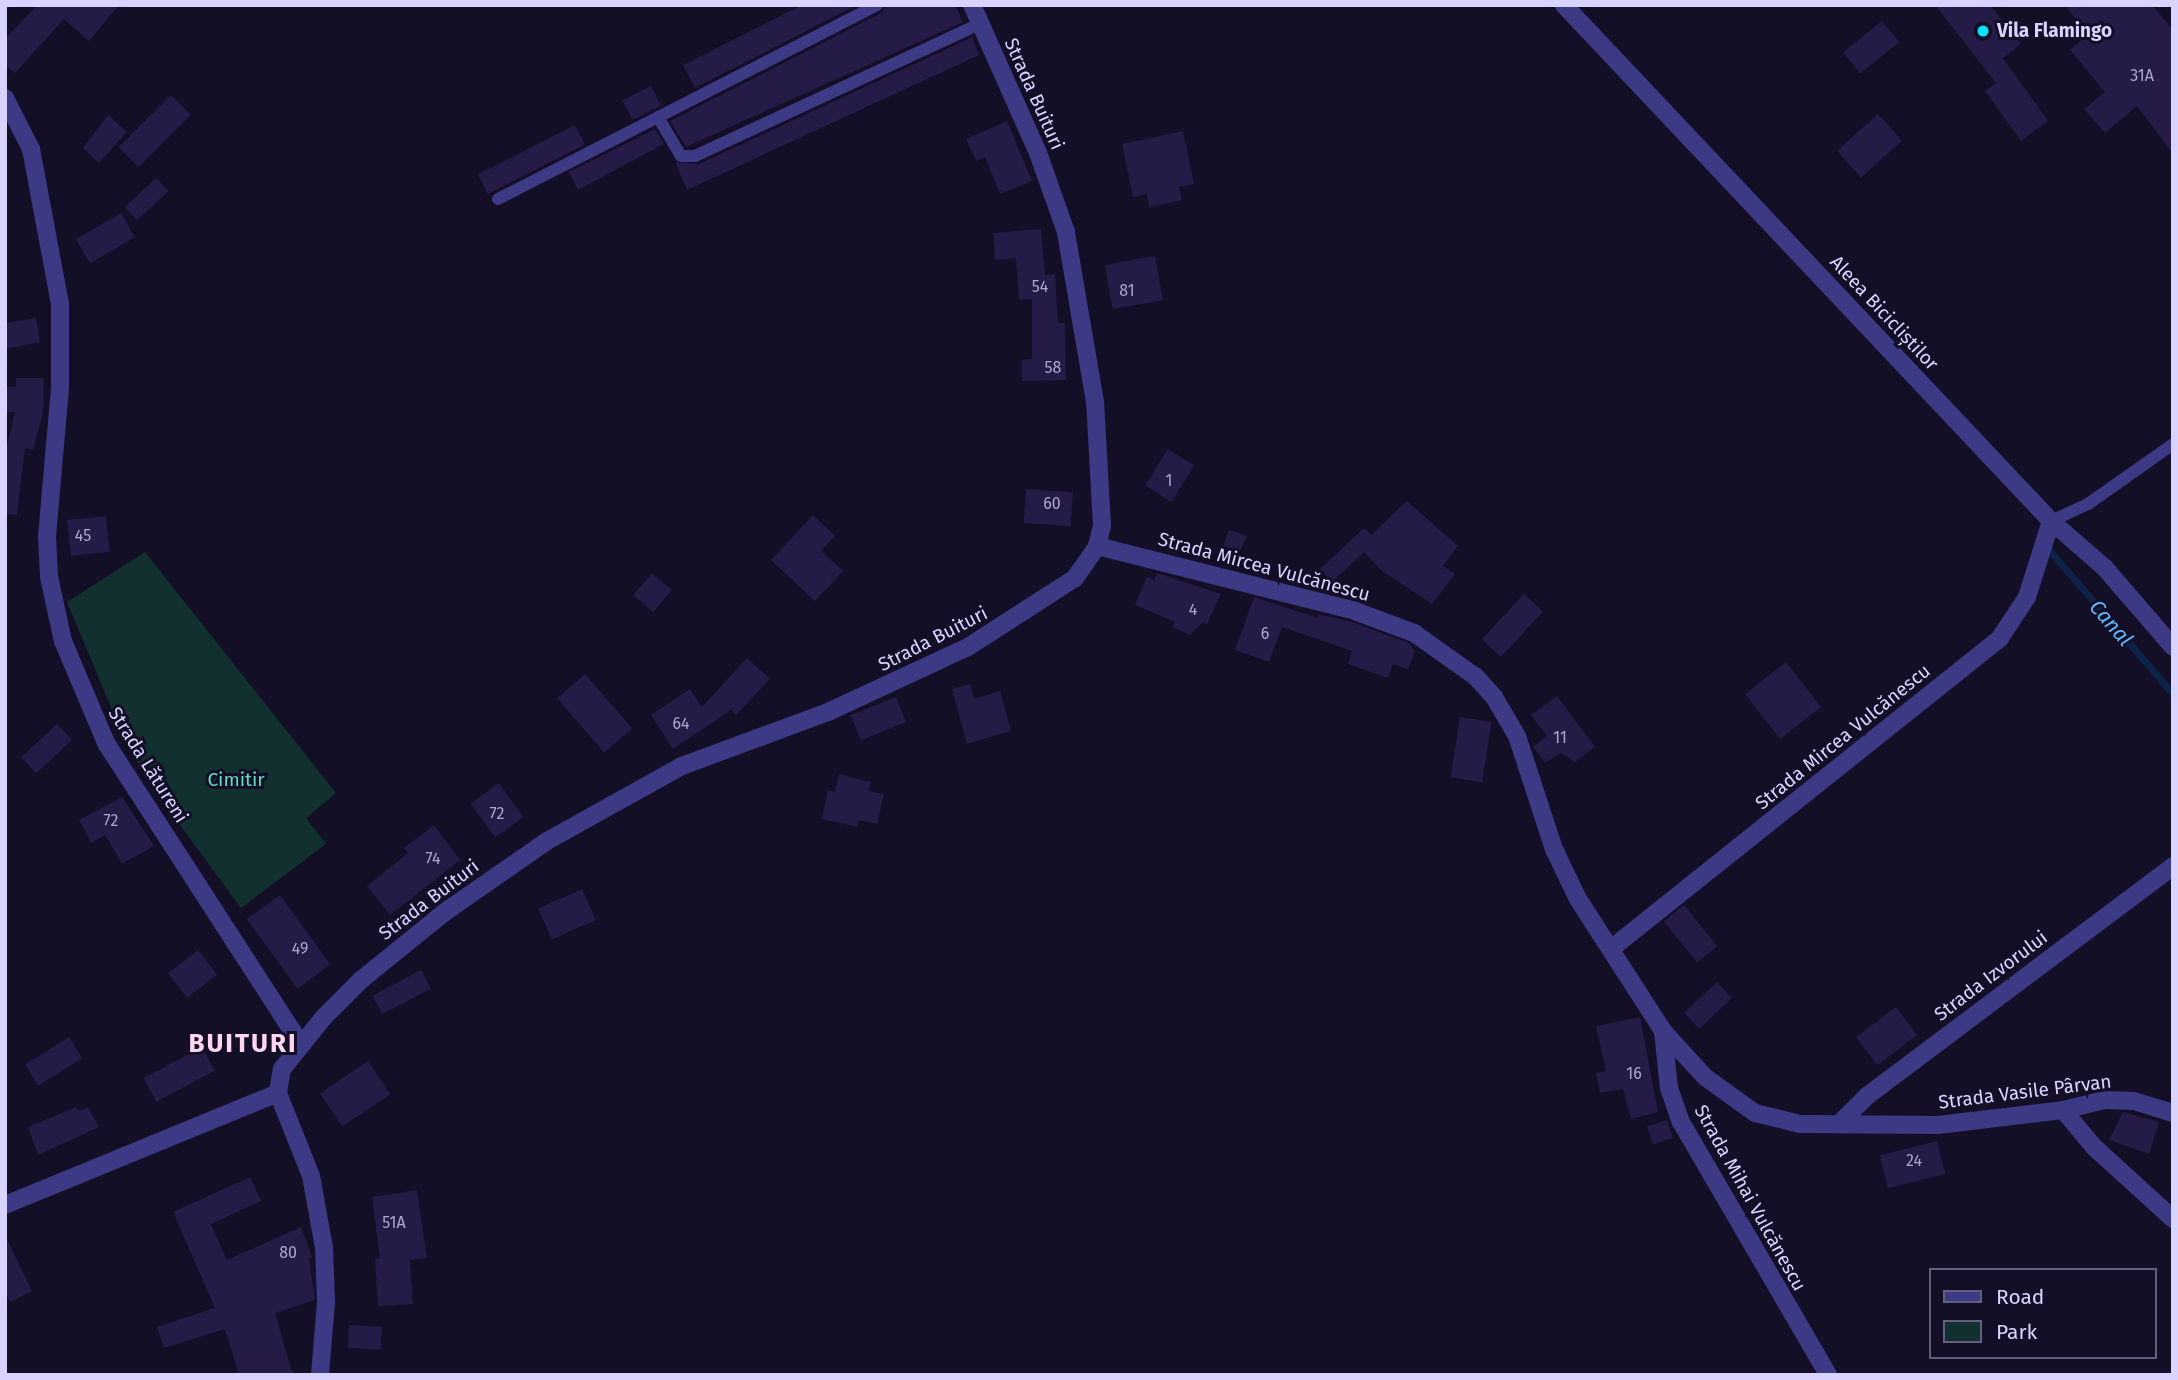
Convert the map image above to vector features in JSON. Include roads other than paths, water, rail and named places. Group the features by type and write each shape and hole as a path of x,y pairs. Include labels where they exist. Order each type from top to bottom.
{"street":[{"name":"Strada Buituri","path":"301,1044 361,980 444,912 547,841 682,766 828,712 968,647 1075,578 1097,547 1102,526 1095,402 1066,232 1038,153 972,5"},
{"name":"Aleea Bicicliștilor","path":"1564,5 2051,521 2082,544 2173,647"},
{"name":"Strada Lătureni","path":"5,98 32,149 60,304 61,388 47,537 49,577 63,641 106,743 301,1044"},
{"name":"Strada Mircea Vulcănescu","path":"1612,948 2000,638 2027,597 2051,521"},
{"name":"Strada Mircea Vulcănescu","path":"1097,547 1355,611 1414,633 1457,660 1506,714 1566,876 1663,1031 1705,1077 1755,1113 1777,1121 1839,1124"},
{"name":"Strada Izvorului","path":"1839,1124 1867,1096 2173,866"},
{"name":"Strada Mihai Vulcănescu","path":"1663,1031 1669,1088 1681,1122 1828,1375"},
{"path":"301,1044 282,1069 278,1093 311,1176 324,1248 326,1302 320,1375"},
{"path":"5,1205 278,1093"},
{"name":"Strada Vasile Pârvan","path":"1839,1124 1938,1125 2063,1110 2115,1100 2173,1113"},
{"path":"2063,1110 2123,1175 2173,1219"}],"lane":[{"path":"498,199 877,5"},
{"path":"658,117 677,152 695,156 979,24"},
{"path":"2051,521 2088,504 2173,444"}],"waterway":[{"name":"Canal","path":"2050,551 2173,694"}],"place":[{"name":"Vila Flamingo","path":"1983,31"}],"district":[{"name":"BUITURI","path":"243,1044"}],"park label":[{"name":"Cimitir","path":"236,780"}]}
